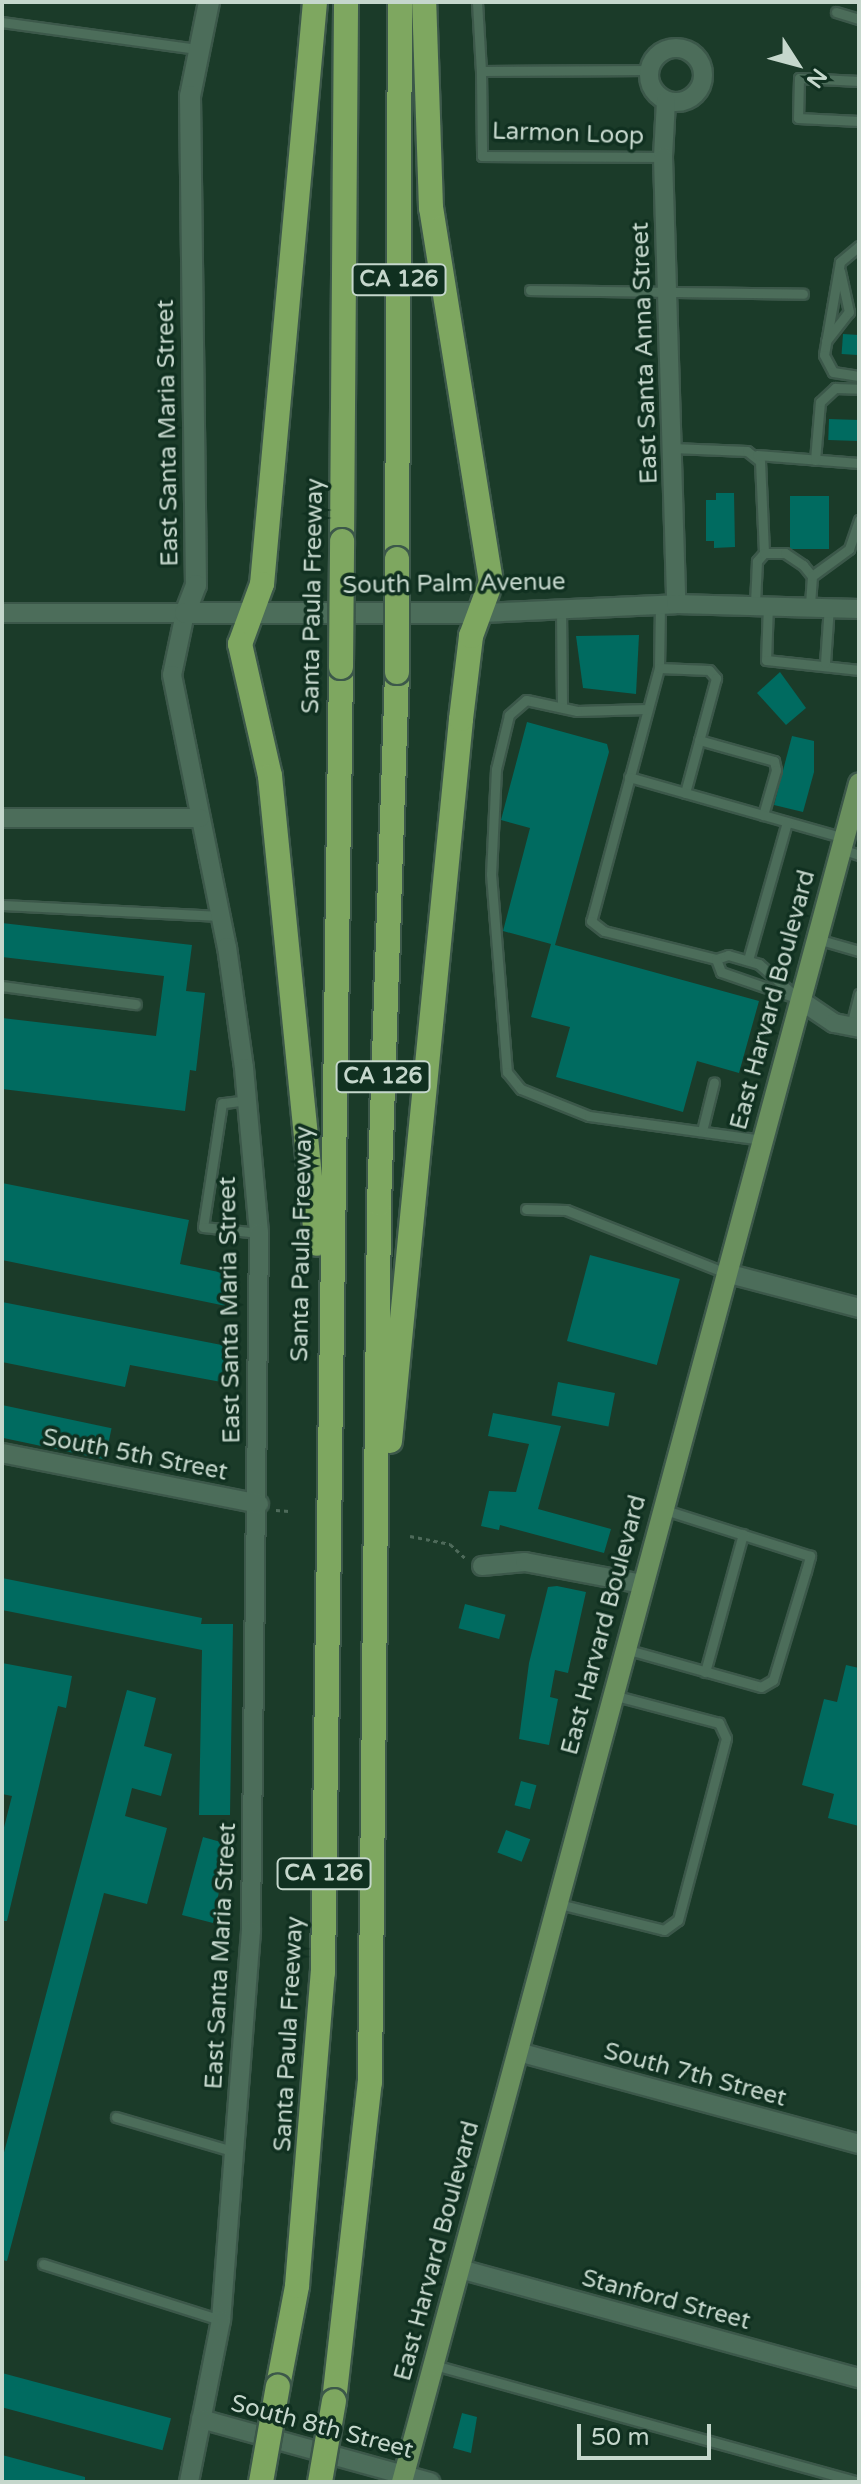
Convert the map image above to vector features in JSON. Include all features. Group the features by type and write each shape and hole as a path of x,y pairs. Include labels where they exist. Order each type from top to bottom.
{"highway":[{"path":"315,2 262,584 240,644 270,776 327,1358"},
{"name":"Santa Paula Freeway","path":"261,2482 302,2241 323,1972 327,1358 341,667 346,2"},
{"name":"CA 126","path":"320,2482 334,2401 370,2082 379,1482 379,1204 397,672 400,2"},
{"path":"379,1482 396,1422 471,636 491,582 433,222 424,2"}],"main road":[{"name":"East Harvard Boulevard","path":"403,2478 800,1000 848,847 859,783"}],"street":[{"name":"East Santa Maria Street","path":"189,2482 221,2320 236,2152 251,1931 259,1504 259,1233 248,1100 221,916 172,675 174,647 196,585 190,110 196,49 209,2"},
{"path":"677,48 700,62 699,90 685,101 666,101 650,85 650,70 659,54 677,48"},
{"name":"East Santa Anna Street","path":"666,101 663,157 672,448 668,604"},
{"name":"South Palm Avenue","path":"2,613 481,613 761,603 859,609"},
{"path":"2,818 200,818"},
{"path":"800,1000 834,1023 855,1027"},
{"path":"726,1273 859,1308"},
{"name":"South 5th Street","path":"2,1453 259,1504"},
{"path":"482,1566 525,1562 643,1584"},
{"name":"South 7th Street","path":"518,2052 859,2144"},
{"name":"Stanford Street","path":"460,2269 859,2378"},
{"name":"South 8th Street","path":"201,2419 403,2478 430,2482"}],"lane":[{"path":"477,2 481,71 650,70"},
{"path":"836,12 859,19"},
{"path":"2,22 196,49"},
{"name":"Larmon Loop","path":"481,71 482,156 663,157"},
{"path":"859,81 799,78 798,105 798,118 859,121"},
{"path":"859,246 846,252 839,267 825,359 830,369 859,376"},
{"path":"826,341 849,312 839,267"},
{"path":"530,290 803,294"},
{"path":"815,460 820,402 835,388 859,389"},
{"path":"672,448 859,463"},
{"path":"757,455 764,491 764,553 757,561 766,660 825,663 859,670"},
{"path":"812,576 837,560 855,535 859,520"},
{"path":"764,553 785,553 812,576 820,605 825,663"},
{"path":"668,604 659,668 591,921 604,931 716,959 728,955 748,960 800,1000"},
{"path":"561,609 562,704"},
{"path":"659,668 709,670 716,678 685,793"},
{"path":"647,709 577,711 562,704 526,700 513,707 496,769 491,874 507,1072 521,1089 589,1116 762,1140"},
{"path":"699,740 774,761 776,770 763,815"},
{"path":"629,777 787,822 848,847"},
{"path":"748,960 787,822"},
{"path":"2,905 221,916"},
{"path":"817,939 859,951"},
{"path":"716,959 721,972 800,1000"},
{"path":"2,986 136,1004"},
{"path":"855,1027 859,994"},
{"path":"702,1131 714,1082"},
{"path":"248,1100 222,1103 203,1227 259,1233"},
{"path":"526,1209 566,1210 726,1273"},
{"path":"625,1648 761,1687 773,1680 810,1556 662,1509"},
{"path":"705,1672 743,1534"},
{"path":"556,1903 664,1930 678,1920 726,1738 719,1723 612,1695"},
{"path":"116,2117 236,2152"},
{"path":"43,2264 221,2320"},
{"path":"433,2364 859,2482"}],"path":[{"path":"410,1536 450,1544 457,1556 482,1566"}],"building":[{"path":"843,334 859,335 858,355 842,354"},
{"path":"829,419 859,420 858,441 828,440"},
{"path":"716,493 734,493 735,547 714,548 714,541 706,541 706,500 716,500"},
{"path":"790,496 829,496 829,549 790,549"},
{"path":"639,635 636,694 583,688 576,636"},
{"path":"780,672 806,708 786,725 757,693"},
{"path":"527,722 607,744 609,752 555,945 759,1001 739,1073 697,1061 683,1112 556,1077 570,1027 531,1017 551,944 503,931 530,828 501,820"},
{"path":"792,736 814,741 814,772 803,812 774,805"},
{"path":"2,923 192,945 186,991 205,993 196,1071 190,1070 185,1111 2,1089 2,1018 156,1036 164,976 2,957"},
{"path":"2,1183 189,1220 180,1264 238,1276 231,1307 2,1260"},
{"path":"590,1255 680,1279 657,1365 567,1341"},
{"path":"2,1302 237,1348 232,1384 130,1365 125,1387 2,1362"},
{"path":"558,1382 615,1393 608,1426 552,1415"},
{"path":"2,1405 112,1428 105,1460 2,1438"},
{"path":"493,1413 561,1426 538,1509 611,1529 604,1553 500,1525 499,1530 481,1526 489,1491 516,1492 529,1444 488,1436"},
{"path":"2,1578 202,1618 201,1624 233,1624 230,1815 199,1815 202,1650 2,1610"},
{"path":"548,1587 586,1592 568,1673 555,1670 550,1697 558,1699 549,1745 519,1739 529,1663"},
{"path":"465,1604 506,1615 499,1639 459,1628"},
{"path":"2,1663 72,1676 66,1708 58,1706 7,1921 2,1921 2,1835 12,1796 2,1794"},
{"path":"846,1665 859,1668 859,1826 828,1818 834,1794 802,1785 824,1699 837,1702"},
{"path":"127,1690 156,1698 144,1746 172,1754 161,1796 132,1788 125,1816 167,1828 147,1904 104,1893 7,2261 2,2260 2,2160"},
{"path":"521,1781 536,1785 530,1809 515,1805"},
{"path":"506,1830 530,1839 522,1862 497,1852"},
{"path":"203,1837 228,1844 213,1923 182,1915"},
{"path":"2,2373 171,2418 162,2450 2,2407"},
{"path":"462,2413 477,2417 471,2453 453,2448"},
{"path":"2,2455 85,2477 85,2482 2,2482"}]}
